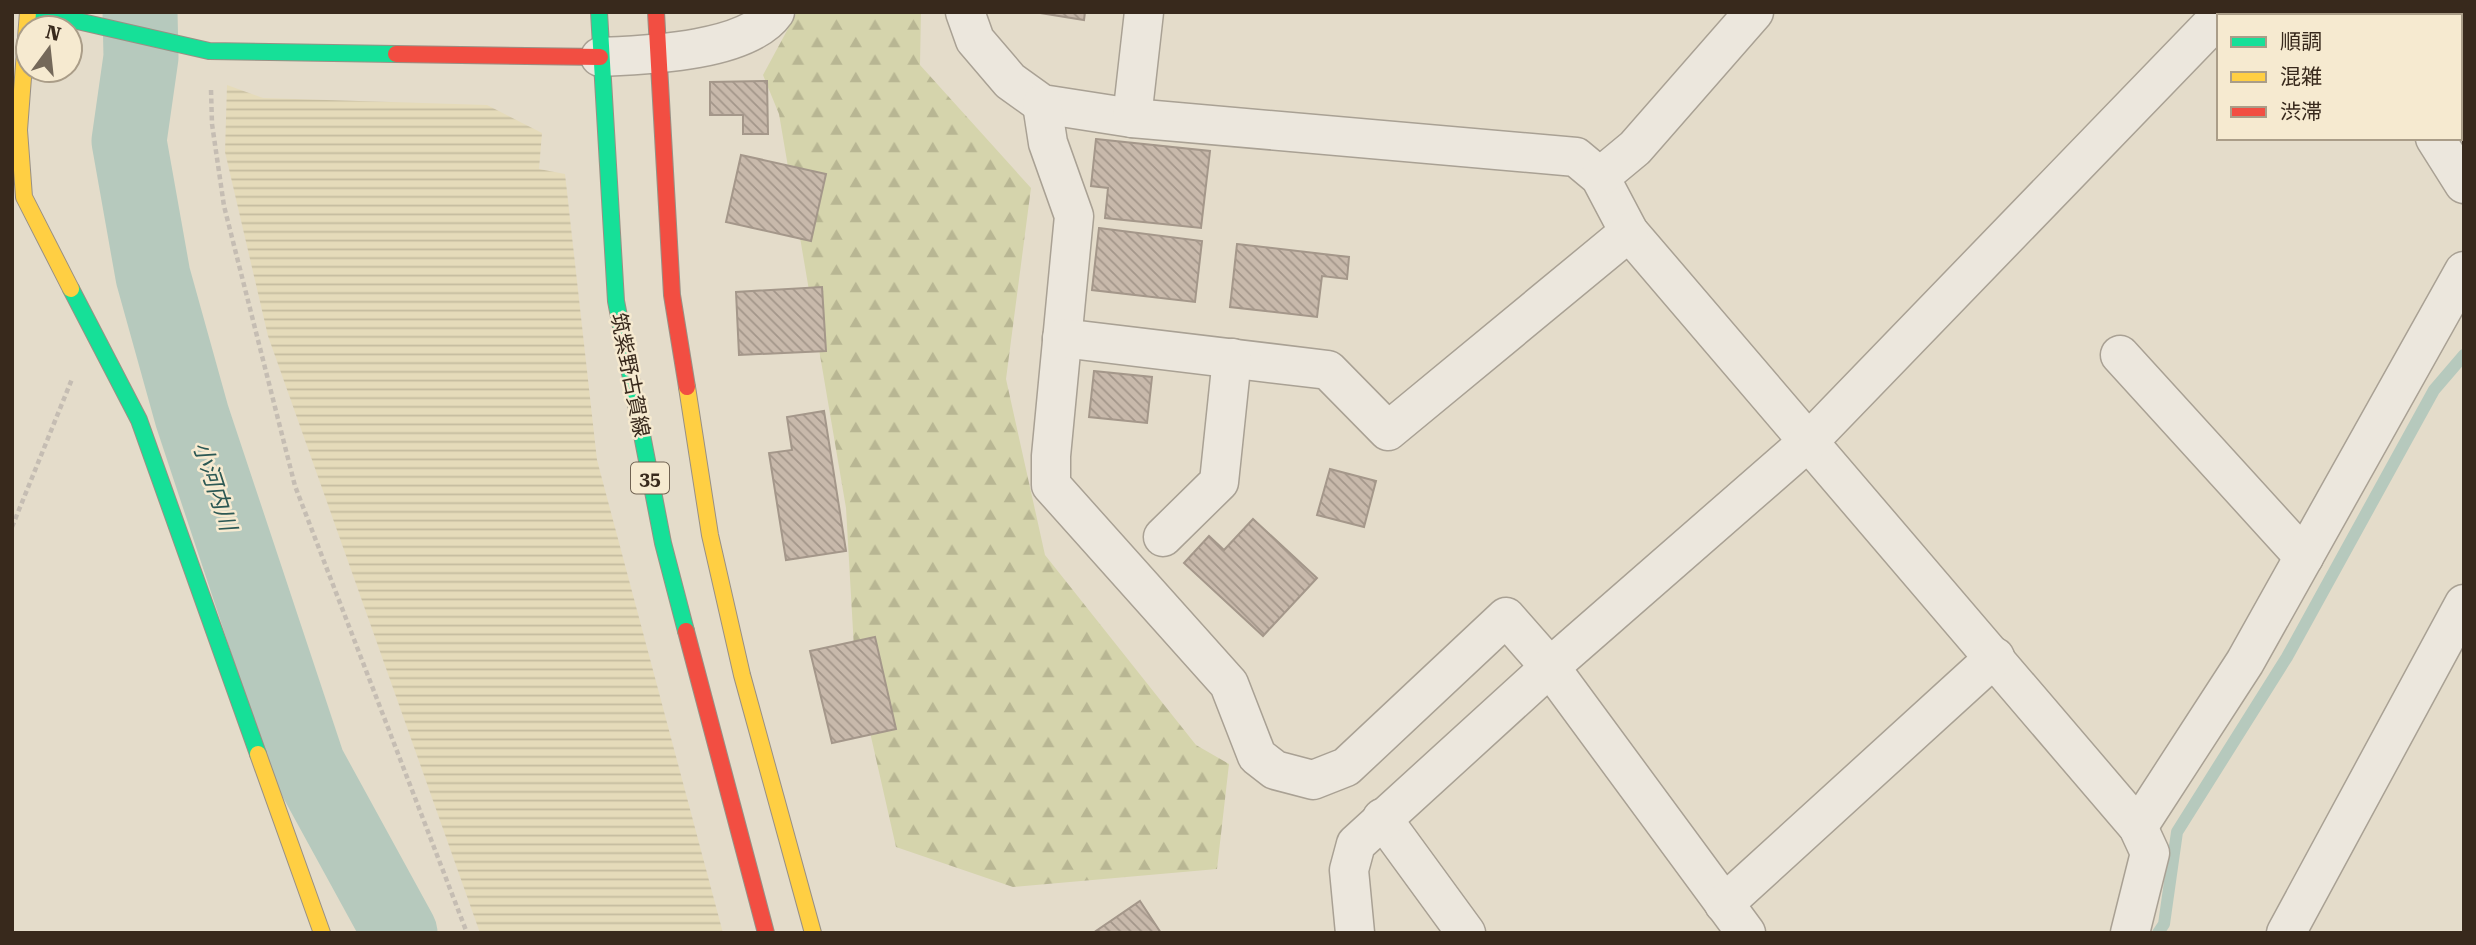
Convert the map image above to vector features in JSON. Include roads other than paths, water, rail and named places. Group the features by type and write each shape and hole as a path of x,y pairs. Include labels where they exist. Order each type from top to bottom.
{"main road":[{"path":"28,12 19,130 24,197 139,420 322,933"},
{"path":"38,12 209,51 600,57"},
{"name":"筑紫野古賀線","path":"599,12 616,301 663,543 766,933"},
{"name":"35","path":"656,12 672,295 710,535 742,675 813,933"}],"street":[{"path":"600,57 657,55 709,47 767,24 775,12"},
{"path":"965,12 975,40 1010,81 1042,104 1132,118 1576,157 1600,177 1629,232 1810,440 2138,827 2150,853 2130,933"},
{"path":"1132,118 1144,12"},
{"path":"1600,177 1635,148 1754,12"},
{"path":"1354,933 1349,870 1356,844 1550,667 1810,440 2217,19"},
{"path":"1042,104 1048,143 1074,216 1051,485 1228,684 1257,756 1275,770 1312,780 1346,767 1506,617 1550,667 1735,918 1995,657"},
{"path":"2436,140 2464,184"},
{"path":"1062,338 1328,370 1388,431 1629,232"},
{"path":"2138,827 2245,662 2304,558 2456,307 2464,271"},
{"path":"2120,355 2304,558"},
{"path":"1163,537 1219,482 1232,358"},
{"path":"2286,933 2464,604"},
{"path":"1382,818 1466,933"}],"waterway":[{"name":"小河内川","path":"140,12 141,57 129,141 153,276 192,416 308,765 400,933"},
{"path":"2158,933 2164,924 2177,832 2287,657 2434,390 2464,355"}]}
